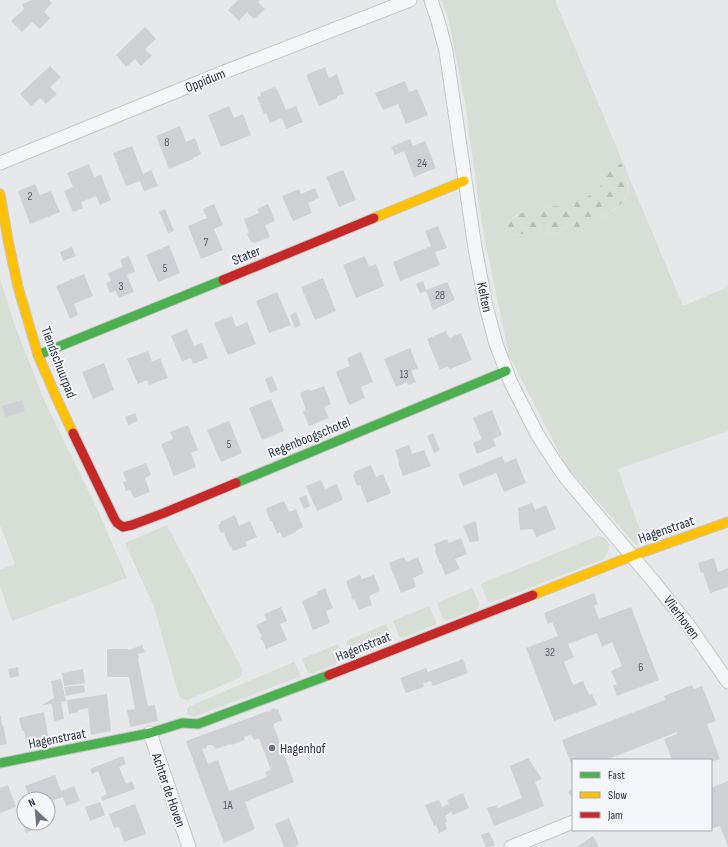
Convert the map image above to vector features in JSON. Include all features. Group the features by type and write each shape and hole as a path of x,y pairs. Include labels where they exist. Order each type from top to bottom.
{"street":[{"name":"Oppidum","path":"0,163 219,74 410,0"},
{"name":"Kelten","path":"431,0 446,51 474,248 486,306 496,344 506,371 536,434 580,496 632,556"},
{"name":"Stater","path":"38,355 464,181"},
{"name":"Tiendschuurpad","path":"0,194 18,287 38,355 114,518 117,523 123,527"},
{"name":"Regenboogschotel","path":"123,527 164,513 506,371"},
{"name":"Hagenstraat","path":"0,763 150,733 182,723 198,724 288,691 632,556 728,522"},
{"name":"Vlierhoven","path":"632,556 689,626 728,682"},
{"name":"Achter de Hoven","path":"150,733 189,847"},
{"path":"511,847 572,822"}],"green space":[{"path":"441,0 555,0 683,306 728,287 728,431 618,469 644,542 636,545 566,466 509,355 484,236 466,108 448,17","holes":["622,164 629,187 625,200 619,206 587,227 562,233 543,232 510,235 506,223 512,218 537,207 565,206 593,194 600,187 613,166"]},
{"path":"622,164 628,184 627,194 622,203 596,222 576,231 562,233 543,232 510,235 505,232 504,228 506,223 522,213 536,207 565,206 593,194 600,187 613,166"},
{"path":"0,279 15,326 44,400 99,513 127,578 12,621 0,585 0,570 15,564 0,525"},
{"path":"167,525 242,669 242,675 239,678 188,700 182,699 179,696 154,607 125,543"},
{"path":"598,536 606,539 609,545 608,552 604,559 490,603 487,600 481,584"},
{"path":"472,588 479,603 478,609 446,621 443,619 437,603"},
{"path":"429,606 436,622 435,625 402,638 399,636 393,621"},
{"path":"386,624 392,641 353,657 350,654 346,641"},
{"path":"338,644 344,661 313,673 309,673 302,659"},
{"path":"294,662 300,673 299,677 193,717 187,714 187,709 190,706"}],"building":[{"path":"32,0 49,0 52,3 44,12 50,18 40,29 32,22 22,32 11,21 24,9 22,4"},
{"path":"238,0 260,0 258,2 265,9 254,19 247,12 239,21 228,10"},
{"path":"145,27 156,39 145,49 152,56 141,66 135,59 126,67 116,55"},
{"path":"50,66 61,77 50,87 57,94 46,104 40,98 31,106 20,94"},
{"path":"325,67 329,78 337,74 344,94 337,96 337,98 319,106 306,75"},
{"path":"405,81 409,92 417,89 428,115 406,124 398,104 383,110 375,93"},
{"path":"275,87 286,110 296,106 303,122 286,129 282,118 270,123 266,113 264,114 257,97 261,96 260,93"},
{"path":"229,106 234,118 243,114 251,135 221,147 208,115"},
{"path":"180,126 186,142 195,138 201,154 169,169 156,136"},
{"path":"410,139 413,146 425,141 436,168 414,177 404,151 395,155 391,147"},
{"path":"132,146 143,174 151,170 158,186 144,191 140,181 126,186 113,153"},
{"path":"89,164 94,177 101,175 111,200 100,205 96,196 81,202 83,208 73,212 64,191 73,187 67,173"},
{"path":"343,170 356,200 339,207 326,177"},
{"path":"35,184 40,195 51,191 60,212 30,224 18,191"},
{"path":"315,188 319,198 308,203 312,213 293,221 282,196 299,189 301,194"},
{"path":"214,204 223,225 214,229 223,250 201,259 188,226 207,218 203,209"},
{"path":"268,204 275,221 265,225 270,237 254,243 251,242 247,234 249,233 244,219 259,213 257,209"},
{"path":"165,209 174,231 168,233 159,212"},
{"path":"438,226 447,248 435,252 440,265 400,281 393,262 431,246 425,231"},
{"path":"169,245 180,273 158,282 146,255"},
{"path":"72,247 76,256 63,261 60,252"},
{"path":"129,256 135,272 127,275 134,292 119,298 115,291 110,293 106,283 111,281 108,273 123,267 120,260"},
{"path":"365,256 369,267 376,264 384,286 356,298 343,265"},
{"path":"84,274 93,296 74,304 78,315 70,319 56,286"},
{"path":"323,278 336,311 315,320 301,287"},
{"path":"423,281 426,290 447,282 455,300 433,310 426,291 420,293 416,284"},
{"path":"277,292 291,325 269,333 256,301"},
{"path":"296,312 301,325 295,328 290,315"},
{"path":"232,316 236,327 247,322 256,344 228,355 214,323"},
{"path":"187,329 194,346 202,343 208,358 193,364 191,358 182,361 171,336"},
{"path":"446,331 449,338 461,333 472,360 450,369 448,366 440,370 427,339"},
{"path":"410,348 418,368 411,371 416,382 409,385 407,382 396,387 384,359"},
{"path":"148,351 152,362 160,358 168,378 149,385 147,380 138,384 127,359"},
{"path":"361,352 373,382 361,387 365,398 349,405 336,372 350,366 347,358"},
{"path":"104,363 114,390 93,399 82,372"},
{"path":"272,376 278,390 270,393 265,379"},
{"path":"324,386 331,404 324,407 329,418 309,426 303,412 306,410 300,393 309,389 310,391"},
{"path":"271,399 284,431 262,440 249,408"},
{"path":"22,400 25,411 5,417 2,406"},
{"path":"492,410 502,435 493,439 496,446 477,454 473,443 482,439 473,418"},
{"path":"135,413 138,421 128,425 125,417"},
{"path":"229,421 242,453 221,462 207,430"},
{"path":"188,425 198,450 191,453 196,467 174,476 161,444 173,439 170,432"},
{"path":"433,433 440,450 434,453 427,436"},
{"path":"409,445 412,454 424,450 431,466 403,476 395,450"},
{"path":"502,456 505,463 516,458 526,483 504,492 496,473 463,486 458,474"},
{"path":"146,463 151,475 145,478 150,492 134,498 130,490 126,491 123,482 126,481 123,472"},
{"path":"371,465 376,477 383,474 391,493 367,503 360,485 357,486 353,475 355,474 354,472"},
{"path":"321,480 325,489 337,484 343,500 317,511 306,486"},
{"path":"306,495 310,506 304,509 299,498"},
{"path":"284,501 289,512 296,509 303,527 283,538 280,532 277,534 266,510 267,508"},
{"path":"532,503 535,510 546,505 556,529 536,537 533,529 520,530 518,508"},
{"path":"235,515 239,526 250,521 257,537 245,542 247,546 233,551 225,536 225,533 224,532 221,533 218,525 221,524 220,522"},
{"path":"476,521 479,541 470,542 463,526"},
{"path":"461,538 467,554 455,559 460,569 445,575 435,551 434,544 447,539 449,543"},
{"path":"404,557 406,562 418,557 424,573 413,578 416,587 401,593 389,563"},
{"path":"714,558 718,572 728,568 728,587 710,593 703,572 701,573 698,563"},
{"path":"360,575 362,579 374,575 380,591 369,596 372,605 359,610 354,599 352,600 346,581"},
{"path":"325,588 333,608 326,611 330,623 313,630 302,601 318,594 317,592"},
{"path":"594,593 598,604 594,606 599,619 631,607 659,680 617,696 613,686 617,684 611,671 622,666 612,642 602,647 597,633 568,644 574,657 564,662 573,685 583,681 589,695 592,694 597,705 554,721 526,648 558,636 552,622 548,624 544,613"},
{"path":"281,607 287,621 280,624 287,640 266,649 256,625 267,620 264,614"},
{"path":"142,645 145,652 138,654 138,659 148,706 155,705 158,721 130,727 127,710 135,709 129,677 107,677 107,649 129,650"},
{"path":"463,659 468,673 433,686 431,681 423,683 424,687 406,693 400,678 426,668 428,672"},
{"path":"18,667 19,676 10,678 8,669"},
{"path":"83,669 85,683 64,686 62,673"},
{"path":"61,679 66,701 54,703 61,702 64,719 54,721 52,704 42,705 54,698 51,681"},
{"path":"84,685 85,692 66,696 64,687"},
{"path":"692,685 694,689 702,686 716,721 707,724 720,759 712,762 712,759 672,759 664,739 677,734 677,732 609,759 572,759 572,765 562,740 665,700 664,696"},
{"path":"107,694 111,731 91,735 88,708 69,714 67,700"},
{"path":"275,708 275,710 278,709 282,720 273,724 294,782 245,802 255,829 224,843 186,741 268,711 269,712 271,711 270,710","holes":["251,735 254,740 259,738 271,770 265,772 267,777 229,791 218,760 208,764 202,749 206,748 208,745 211,745 216,749 231,745 245,740 244,737"]},
{"path":"44,712 48,736 26,740 19,718"},
{"path":"0,716 7,744 0,745"},
{"path":"123,756 126,764 119,767 126,784 132,781 135,789 102,801 101,797 107,794 98,771 92,774 90,769"},
{"path":"528,758 542,779 535,782 544,806 494,826 487,808 497,805 498,808 522,798 510,766"},
{"path":"55,775 61,791 74,786 80,801 66,806 63,797 56,799 56,791 27,791 25,786"},
{"path":"728,781 728,846 720,826 712,829 712,788"},
{"path":"8,785 16,807 0,813 0,788"},
{"path":"572,789 571,796 568,792"},
{"path":"463,793 469,808 453,815 451,812 445,816 447,829 439,833 436,825 434,826 425,805 439,800 442,807 449,804 447,800"},
{"path":"100,802 105,815 90,821 85,807"},
{"path":"135,804 146,834 124,842 119,827 114,828 109,814"},
{"path":"289,818 299,844 294,847 284,847 275,824"},
{"path":"489,832 495,845 486,847 481,835"},
{"path":"593,836 599,847 577,847"}],"traffic: fast":[{"path":"38,355 223,280"},
{"path":"236,483 506,371"},
{"path":"0,763 150,733 182,723 198,724 329,675"}],"traffic: slow":[{"path":"374,218 464,181"},
{"path":"0,194 18,287 38,355 73,433"},
{"path":"533,595 632,556 728,522"}],"traffic: jam":[{"path":"223,280 374,218"},
{"path":"73,433 114,518 117,523 123,527 164,513 236,483"},
{"path":"329,675 533,595"}],"place":[{"name":"Hagenhof","path":"272,748"}]}
